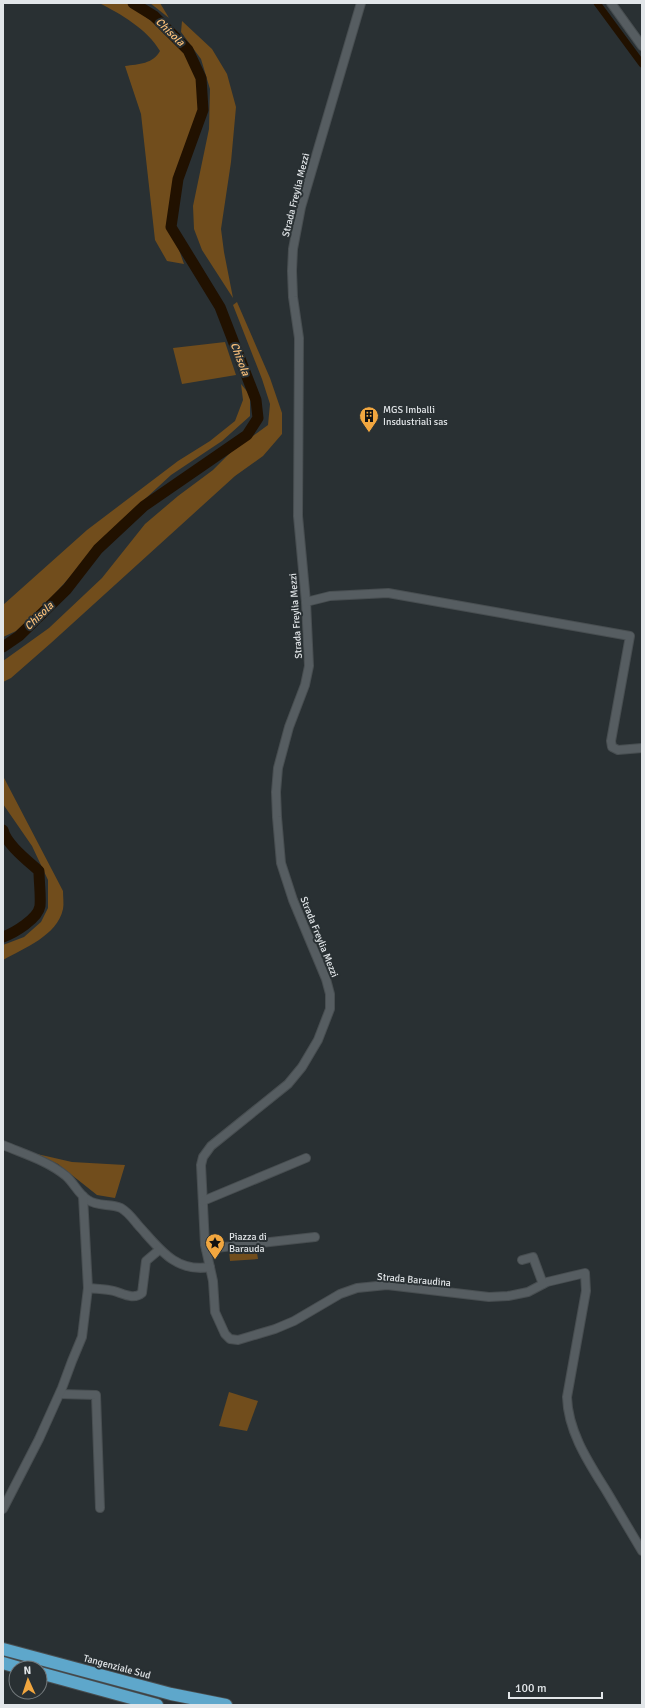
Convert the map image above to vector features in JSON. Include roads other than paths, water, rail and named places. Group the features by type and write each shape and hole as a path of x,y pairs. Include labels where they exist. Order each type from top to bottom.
{"highway":[{"name":"Tangenziale Sud","path":"3,1649 164,1692 226,1705"},
{"path":"48,1676 157,1705"}],"street":[{"name":"Strada Freylia Mezzi","path":"210,1267 206,1249 203,1202 201,1165 203,1157 211,1146 288,1084 302,1066 318,1040 330,1009 330,994 326,979 293,900 281,862 277,824 276,792 278,768 289,728 305,685 309,666 306,602 298,516 300,373 299,338 293,298 292,271 293,249 301,207 361,3"},
{"path":"611,3 642,46"},
{"path":"306,602 330,596 388,593 630,636 611,741 612,747 618,750 642,748"},
{"path":"3,1145 48,1163 67,1176 83,1196 89,1201 100,1205 112,1205 127,1212 158,1250 171,1259 194,1268 210,1267"},
{"path":"203,1202 306,1158"},
{"path":"3,1509 60,1394 82,1337 88,1288 83,1196"},
{"path":"206,1249 315,1237"},
{"path":"88,1288 138,1296 142,1293 146,1261 158,1250"},
{"path":"522,1260 533,1257 543,1284"},
{"name":"Strada Baraudina","path":"210,1267 216,1298 216,1312 224,1334 230,1340 238,1340 275,1329 294,1321 340,1294 357,1288 386,1286 489,1297 508,1296 528,1292 543,1284 585,1273 586,1291 567,1397 569,1420 584,1454 642,1551"},
{"path":"60,1394 96,1395 100,1508"}],"waterway":[{"name":"Chisola","path":"3,647 19,636 67,589 98,549 144,506 247,435 258,418 256,400 220,307 171,227 178,179 203,110 201,78 188,50 154,16 133,3"},
{"path":"597,3 642,64"},
{"name":"Chisola","path":"3,830 8,841 39,871 40,897 40,906 35,916 19,929 3,937"}],"place":[{"name":"MGS Imballi Insdustriali sas","path":"369,433"},
{"name":"Piazza di Barauda","path":"215,1260"}]}
